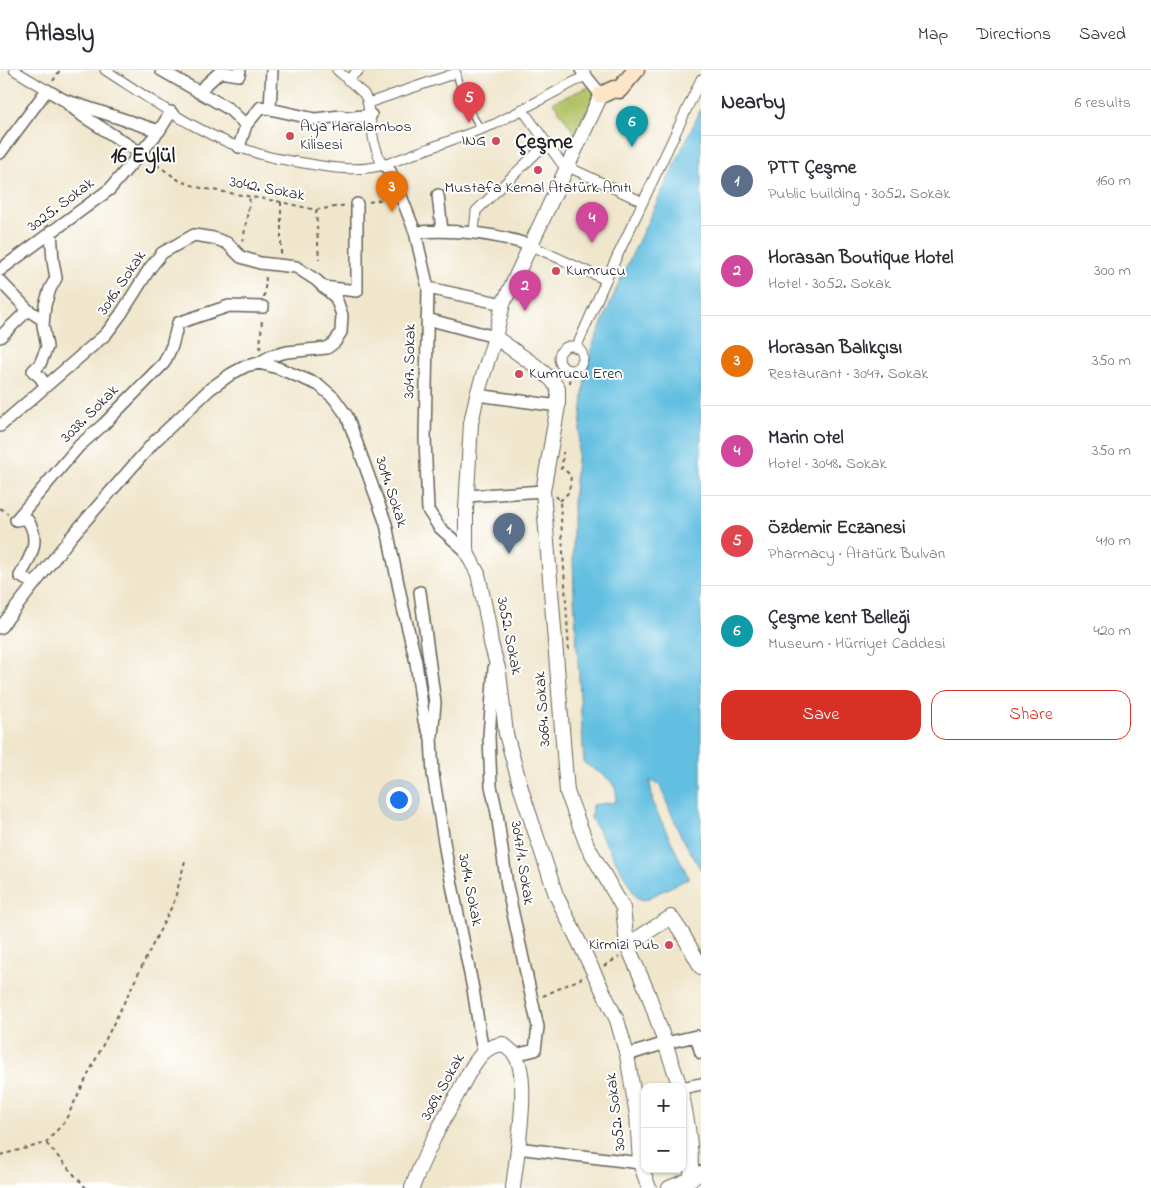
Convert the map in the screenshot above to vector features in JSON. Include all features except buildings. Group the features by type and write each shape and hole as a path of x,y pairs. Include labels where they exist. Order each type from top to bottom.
{"main road":[{"path":"607,92 627,70"},
{"path":"607,92 619,90 636,70"}],"street":[{"path":"14,70 64,100 83,116 139,152"},
{"path":"105,70 171,112 212,135 239,147 264,156 339,169 370,169 384,165 495,124 584,73 607,92"},
{"path":"161,70 229,109 246,124"},
{"path":"198,92 220,72 239,75 240,70"},
{"path":"270,109 272,70"},
{"path":"337,70 364,94 368,103 374,142 380,160 384,165"},
{"path":"347,80 358,70"},
{"path":"368,103 456,71"},
{"path":"576,348 701,79"},
{"path":"0,152 47,90"},
{"name":"3052. Sokak","path":"607,92 567,166 532,246 503,304 477,394 471,424 466,551 478,574 499,672 506,734 522,792 556,895 617,1020 627,1055 637,1115 640,1163 649,1188"},
{"path":"64,100 159,131"},
{"path":"239,147 246,124 261,107 315,119 370,115"},
{"path":"522,109 562,164 644,202"},
{"name":"3025. Sokak","path":"0,270 110,189 139,152 159,131 171,112"},
{"path":"474,232 476,211 547,143"},
{"name":"3047. Sokak","path":"384,165 390,172 415,232 428,288 425,438 428,510 439,527 466,551"},
{"path":"438,195 442,231"},
{"path":"323,287 357,291 357,204"},
{"path":"46,386 34,371 40,364 47,347 43,320 45,305 56,278 53,261 52,231"},
{"path":"415,232 474,232 509,238 532,246 606,280"},
{"name":"3016. Sokak","path":"0,426 106,334 122,314 150,268 162,253 194,236 213,238 227,243 241,257 260,263 296,267 309,274 336,298 342,315 341,332 335,342 327,348 287,352 271,356 259,363"},
{"path":"0,281 28,310 43,320"},
{"path":"428,288 503,304"},
{"name":"3038. Sokak","path":"34,584 20,576 34,548 32,525 26,518 16,520 79,446 104,424 164,363 172,346 178,323 229,306 263,307"},
{"path":"0,337 28,310"},
{"path":"427,319 494,337"},
{"name":"3064. Sokak","path":"494,337 536,366 552,380 558,389 558,406 548,491 567,792 588,845 623,908 627,944 648,993 680,1083"},
{"path":"567,347 576,348 581,352 582,360 578,368 571,370 567,370 561,365 559,354 567,347"},
{"path":"2,620 154,442 217,384 246,366 259,363"},
{"name":"3014. Sokak","path":"259,363 278,368 319,385 334,398 347,416 386,524 416,662 424,721 432,738 434,784 473,989 483,1053"},
{"path":"477,394 558,406"},
{"path":"467,496 548,491"},
{"path":"420,592 435,703 432,738"},
{"name":"3047/1. Sokak","path":"495,659 488,736 491,786 497,812 507,886 538,1027 535,1050 515,1055"},
{"path":"627,944 670,917 682,933 701,967"},
{"path":"627,1055 696,1036 701,1053"},
{"name":"3069. Sokak","path":"412,1188 447,1114 470,1072 483,1053 493,1046 504,1044 515,1055"},
{"path":"512,1188 522,1098 521,1072 515,1055"},
{"path":"686,1086 701,1084"},
{"path":"669,1188 696,1176 686,1112"},
{"path":"517,1148 640,1163"}],"lane":[{"path":"456,71 461,94 466,106 481,129"}],"path":[{"name":"3042. Sokak","path":"139,152 180,181 201,188 316,210 401,196"},
{"path":"241,257 250,197"},
{"path":"281,202 281,264"},
{"path":"316,210 319,260"},
{"path":"259,363 266,280"},
{"path":"569,390 571,370"},
{"path":"558,472 562,468 564,448"},
{"path":"560,501 569,492 571,476 562,468"},
{"path":"548,491 560,501 570,657"},
{"path":"0,1155 46,1143 65,1121 158,937 174,902 185,861"},
{"path":"46,1143 86,1188"}],"green space":[{"path":"470,79 477,101 467,106 461,82"},
{"path":"591,86 595,92 576,135 553,102"}],"water":[{"path":"701,109 701,870 679,832 659,784 650,781 653,804 689,878 644,900 637,898 591,818 592,805 615,802 616,795 612,783 607,778 584,763 574,595 573,503 584,386 591,349 621,278"}],"place":[{"name":"Özdemir Eczanesi","path":"469,123"},
{"name":"Aya Haralambos Kilisesi","path":"290,136"},
{"name":"ING","path":"496,141"},
{"name":"Çeşme kent Belleği","path":"632,147"},
{"name":"Mustafa Kemal Atatürk Anıtı","path":"538,170"},
{"name":"Horasan Balıkçısı","path":"392,212"},
{"name":"Marin Otel","path":"592,243"},
{"name":"Kumrucu","path":"556,271"},
{"name":"Horasan Boutique Hotel","path":"525,311"},
{"name":"Kumrucu Eren","path":"519,374"},
{"name":"PTT Çeşme","path":"509,554"},
{"name":"Kirmizi Pub","path":"669,945"}],"district":[{"name":"Çeşme","path":"544,143"},
{"name":"16 Eylül","path":"143,157"}]}
